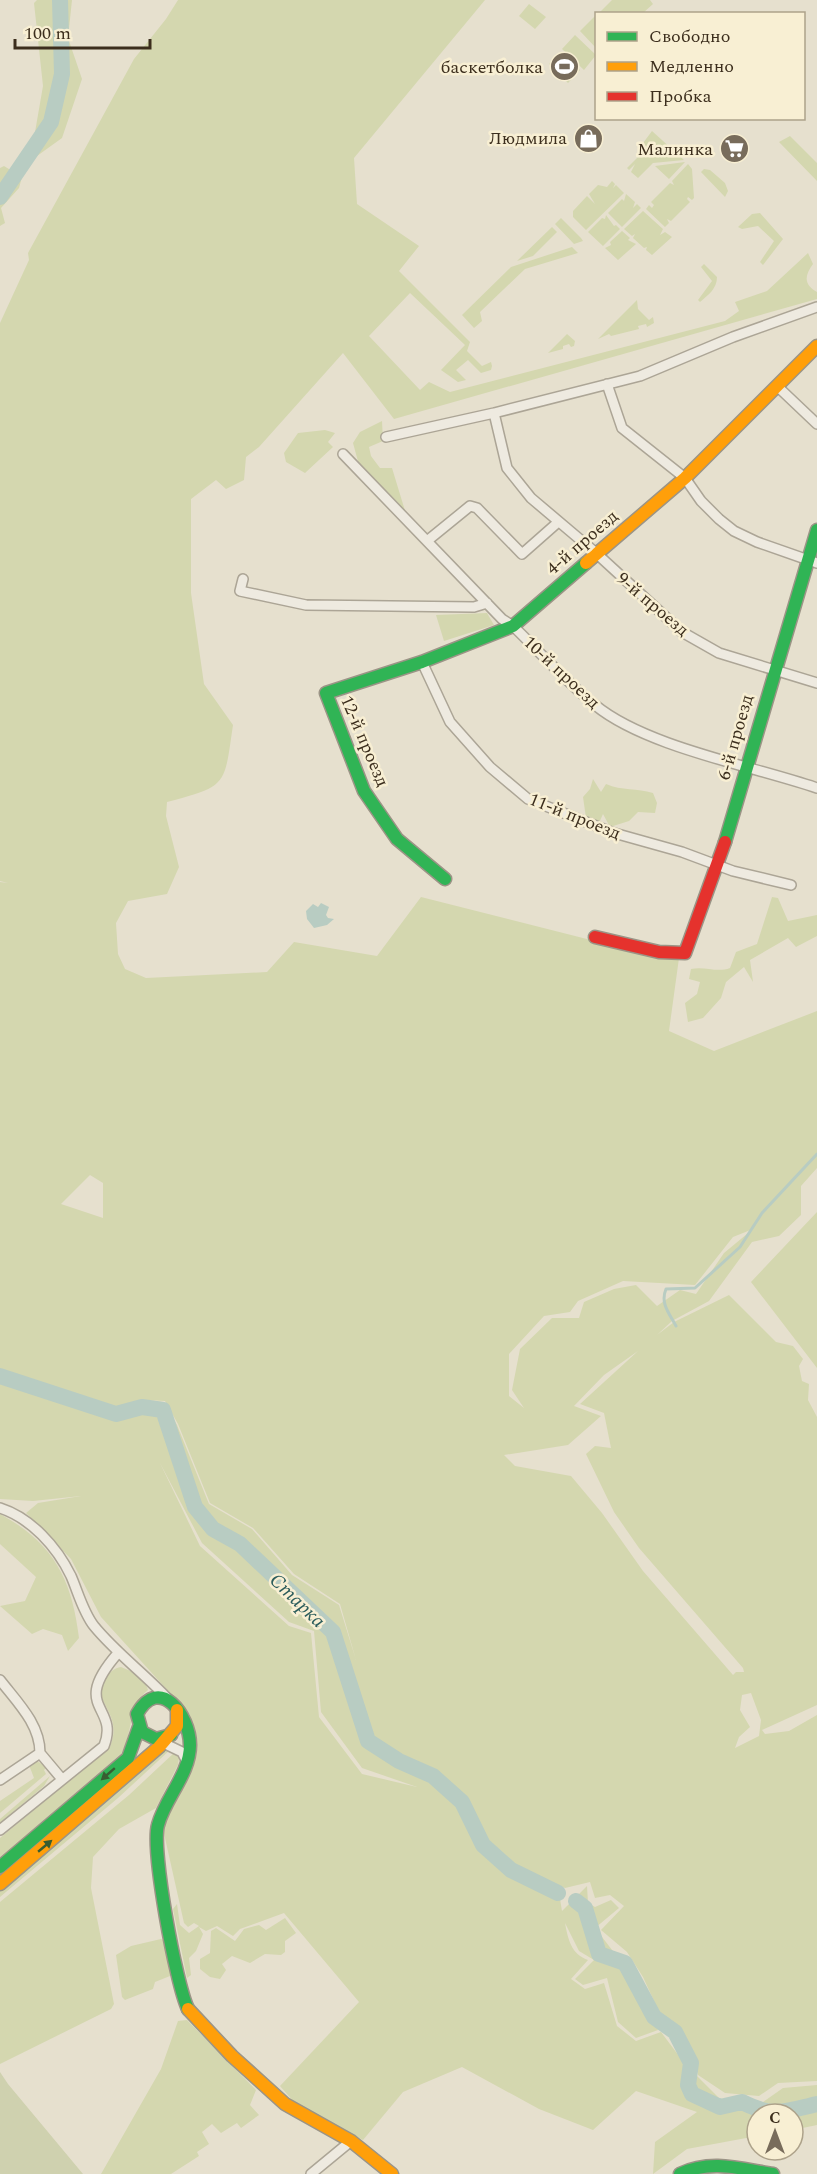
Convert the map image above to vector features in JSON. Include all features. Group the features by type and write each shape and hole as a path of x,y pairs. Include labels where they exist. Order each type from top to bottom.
{"street":[{"path":"386,437 494,413 640,376 733,337 817,307"},
{"name":"4-й проезд","path":"326,693 422,662 513,626 685,478 817,346"},
{"path":"608,384 622,428 685,478 701,501 734,531 757,542 812,561"},
{"path":"777,386 817,424"},
{"name":"9-й проезд","path":"494,413 507,468 531,498 596,553 682,632 719,653 817,683"},
{"name":"10-й проезд","path":"344,454 486,603 603,711 642,732 671,743 817,788"},
{"path":"427,541 470,506 477,508 522,554 556,524"},
{"name":"6-й проезд","path":"595,937 658,952 685,954 718,864 774,670 812,561 817,530"},
{"path":"243,579 240,591 306,605 474,607 486,603"},
{"name":"11-й проезд","path":"422,662 450,722 490,767 528,799 614,833 718,864 734,871 791,885"},
{"name":"12-й проезд","path":"326,693 364,791 397,839 445,879"},
{"path":"0,1508 26,1520 53,1549 70,1573 92,1624 118,1653 152,1682 173,1704 189,1728 191,1753 158,1826 158,1852 177,1980 187,2008 232,2056 285,2104 351,2140 392,2174"},
{"path":"0,1830 61,1778 104,1746 108,1736 106,1723 96,1702 94,1690 101,1672 118,1653"},
{"path":"0,1680 35,1727 40,1740 40,1753 61,1778"},
{"path":"0,1867 128,1758 133,1750 139,1727 138,1711 152,1692 152,1682"},
{"path":"0,1884 162,1739 178,1722 173,1704 160,1697 148,1699"},
{"path":"139,1727 182,1752 187,1762"},
{"path":"0,1780 40,1753"},
{"path":"311,2174 351,2140"},
{"path":"680,2174 704,2165 721,2165 773,2174"}],"green space":[{"path":"37,0 72,0 68,38 82,79 62,138 30,161 43,86 34,3"},
{"path":"178,0 485,0 354,158 357,204 419,246 399,271 470,342 467,351 482,366 491,362 491,370 481,373 468,360 456,370 466,380 458,382 441,370 465,345 410,293 369,336 420,390 429,382 450,392 725,321 739,311 735,302 767,291 808,253 813,264 808,272 807,280 817,292 817,299 394,419 343,353 259,447 246,457 244,480 226,489 216,480 191,499 191,593 204,684 233,725 227,761 220,780 212,787 167,802 166,816 179,867 167,894 128,901 116,923 118,954 125,969 146,978 267,972 294,942 377,956 421,897 646,954 679,958 669,1031 714,1051 817,1011 817,1168 801,1186 801,1215 779,1236 752,1242 709,1301 672,1321 657,1335 674,1322 729,1295 776,1342 793,1346 803,1359 799,1366 802,1381 809,1384 808,1400 817,1417 817,1705 762,1730 765,1734 789,1731 817,1715 817,2081 778,2083 759,2096 725,2093 698,2075 695,2060 680,2027 659,2012 643,1977 627,1952 601,1930 624,1906 610,1895 595,1898 590,1882 565,1888 558,1885 554,1896 560,1899 562,1911 587,1886 588,1903 595,1907 611,1900 619,1908 595,1928 616,1955 628,1959 651,2003 658,2030 636,2038 618,2022 607,1978 583,1985 575,1979 594,1960 579,1951 565,1923 574,1950 588,1960 571,1979 585,1989 604,1983 617,2026 636,2041 661,2032 685,2064 720,2099 763,2102 745,2102 745,2138 687,2149 653,2174 655,2142 697,2112 636,2091 593,2130 539,2109 462,2067 403,2092 363,2140 294,2102 280,2086 359,2002 284,1913 240,1929 233,1936 217,1926 206,1931 199,1927 203,1934 196,1951 189,1958 191,1975 187,1978 173,1909 177,1904 180,1925 189,1933 199,1926 194,1923 188,1927 184,1923 163,1829 195,1752 190,1715 101,1617 71,1559 26,1513 38,1503 81,1496 33,1501 0,1499 0,882 8,883 0,881 0,323 29,260 28,253 134,59","holes":["90,1175 103,1183 103,1218 61,1204","753,1229 724,1253 696,1294 680,1290 657,1306 636,1285 614,1289 584,1302 579,1318 552,1318 520,1349 512,1390 524,1408 509,1396 509,1354 544,1316 570,1312 578,1301 623,1281 695,1285 733,1237","638,1351 580,1404 604,1413 611,1448 595,1446 586,1454 614,1512 639,1548 743,1668 744,1672 736,1672 733,1675 643,1571 602,1513 571,1476 515,1466 504,1455 568,1445 601,1416 574,1406 604,1375","146,1400 165,1401 178,1424 210,1503 253,1528 294,1574 340,1604 356,1660 339,1605 292,1575 252,1529 209,1504 177,1425 164,1402","160,1463 202,1543 289,1622 314,1631 321,1712 362,1768 417,1787 362,1774 319,1717 311,1633 289,1626 200,1546","751,1693 761,1720 759,1736 735,1748 739,1737 750,1727 740,1710 742,1695"]},
{"path":"612,0 650,0 653,4 644,12 600,12"},
{"path":"529,4 546,17 535,29 519,16"},
{"path":"595,16 595,47 580,31"},
{"path":"575,35 595,56 584,70 562,49"},
{"name":"баскетболка","path":"561,52 580,70 568,83 549,64"},
{"path":"652,131 684,160 653,163 638,178 631,172 635,164 629,170 627,168 645,150 648,151 643,143"},
{"path":"790,136 817,163 817,181 779,142"},
{"path":"685,162 669,179 655,166"},
{"path":"688,164 692,169 694,198 692,200 688,197 690,202 671,221 667,219 669,223 665,227 646,209 649,205 652,208 654,205 651,202 670,183 674,185 672,181"},
{"path":"4,166 22,177 19,188 1,208 5,223 0,226 0,168"},
{"path":"704,169 710,170 725,183 728,191 725,197 701,172"},
{"path":"612,181 615,184 613,188 616,185 624,193 586,230 573,217 573,211 587,196 595,204 589,194 598,185 607,187"},
{"path":"626,194 635,202 633,208 637,204 641,208 622,227 608,213 622,199 624,201"},
{"path":"643,211 663,229 660,235 665,232 672,237 652,255 646,250 647,247 644,248 633,238 635,234 632,236 624,229"},
{"path":"760,213 783,239 763,265 760,262 774,241 758,226 742,229 738,227 752,214"},
{"path":"606,215 614,226 620,229 603,246 588,232 602,218 605,219"},
{"path":"561,218 583,241 574,244 555,224"},
{"path":"552,227 557,232 533,256 517,261"},
{"path":"622,231 630,238 628,240 636,244 618,260 605,248 611,245 610,242"},
{"path":"572,247 578,253 525,269 480,312 482,321 474,328 462,315 511,267"},
{"path":"704,264 717,277 717,281 712,291 700,302 698,300 712,281 701,267"},
{"path":"637,300 638,309 649,320 653,317 654,323 647,327 646,324 638,326 639,329 611,336 609,334 598,339"},
{"path":"567,334 575,341 574,346 571,347 569,344 563,346 563,349 548,353"},
{"path":"382,421 383,441 369,447 371,456 380,468 392,468 406,514 359,465 353,443 360,432"},
{"path":"325,430 335,433 328,442 333,447 305,473 286,462 284,453 298,433"},
{"path":"487,613 494,625 444,641 436,615"},
{"path":"593,779 601,792 606,784 653,793 657,803 655,813 638,812 629,821 610,827 603,814 599,823 586,818 583,797 590,789"},
{"path":"772,897 778,898 788,921 817,915 817,936 796,947 788,938 750,960 753,982 744,967 726,982 721,998 703,1018 688,1022 685,1003 697,994 700,982 689,979 691,969 730,968 736,952 757,944"},
{"path":"817,1212 817,1368 751,1282"},
{"path":"0,1514 34,1537 57,1565 65,1581 76,1617 79,1638 68,1651 62,1635 43,1629 32,1634 0,1606 25,1601 36,1577 0,1544"},
{"path":"121,1667 134,1673 148,1690 137,1704 121,1754 0,1858 0,1838 110,1747 114,1732 113,1725 100,1694 109,1673"},
{"path":"171,1749 118,1798 0,1897 0,1890 165,1750"},
{"path":"175,1752 179,1758 178,1765 156,1808 119,1829 93,1857 91,1888 114,2004 111,2009 0,2064 0,1902 129,1795"},
{"path":"37,1761 47,1767 44,1770 46,1774 0,1813 0,1801 34,1778 29,1765"},
{"path":"50,1776 44,1786 0,1823 0,1819"},
{"path":"285,1918 296,1933 285,1941 285,1952 281,1955 265,1954 250,1963 232,1956 222,1964 226,1970 220,1979 210,1977 200,1969 200,1959 210,1953 211,1931 216,1928 235,1941 244,1929 259,1925 266,1930"},
{"path":"161,1939 167,1942 173,1971 170,1976 155,1982 153,1989 125,2000 122,1997 116,1955 131,1946"},
{"path":"187,2020 256,2090 250,2105 259,2115 241,2128 237,2123 221,2133 212,2124 202,2132 209,2144 197,2152 199,2156 171,2174 101,2174 161,2069 178,2021"},
{"path":"0,2072 8,2084 83,2174 0,2174"},
{"path":"817,2085 817,2125 805,2128 805,2102 763,2102 783,2088"}],"shaded area":[{"path":"321,903 329,907 326,915 328,918 334,919 327,925 314,928 307,919 306,911 313,904 318,907"}],"waterway":[{"name":"Старка","path":"0,197 51,122 62,74 60,0"},
{"path":"676,1326 665,1303 666,1289 695,1288 740,1247 762,1213 817,1154"},
{"name":"Старка","path":"0,1376 116,1414 142,1407 163,1410 195,1507 213,1529 240,1544 333,1632 368,1741 399,1761 433,1776 462,1802 483,1845 511,1870 558,1893"},
{"name":"Старка","path":"576,1901 585,1908 599,1954 625,1963 654,2017 675,2032 691,2063 688,2085 692,2094 720,2107 742,2102 771,2112 817,2104"}],"traffic: fast":[{"path":"725,842 817,530"},
{"path":"445,879 397,839 364,791 326,693 422,662 513,626 586,563"},
{"path":"171,1735 156,1739 142,1732 137,1714 146,1703 155,1698 163,1698 172,1703 179,1711 189,1733 190,1745 186,1766 161,1815 157,1839 166,1917 177,1973 188,2009"},
{"path":"0,1867 128,1758 139,1727"},
{"path":"680,2174 692,2169 715,2166 773,2174"}],"traffic: slow":[{"path":"586,563 685,478 817,346"},
{"path":"0,1884 159,1747 177,1726 177,1710"},
{"path":"188,2009 232,2056 285,2104 351,2141 392,2174"}],"traffic: jam":[{"path":"595,937 659,952 685,953 725,842"}],"place":[{"name":"баскетболка","path":"564,67"},
{"name":"Людмила","path":"588,138"},
{"name":"Малинка","path":"734,149"}]}
